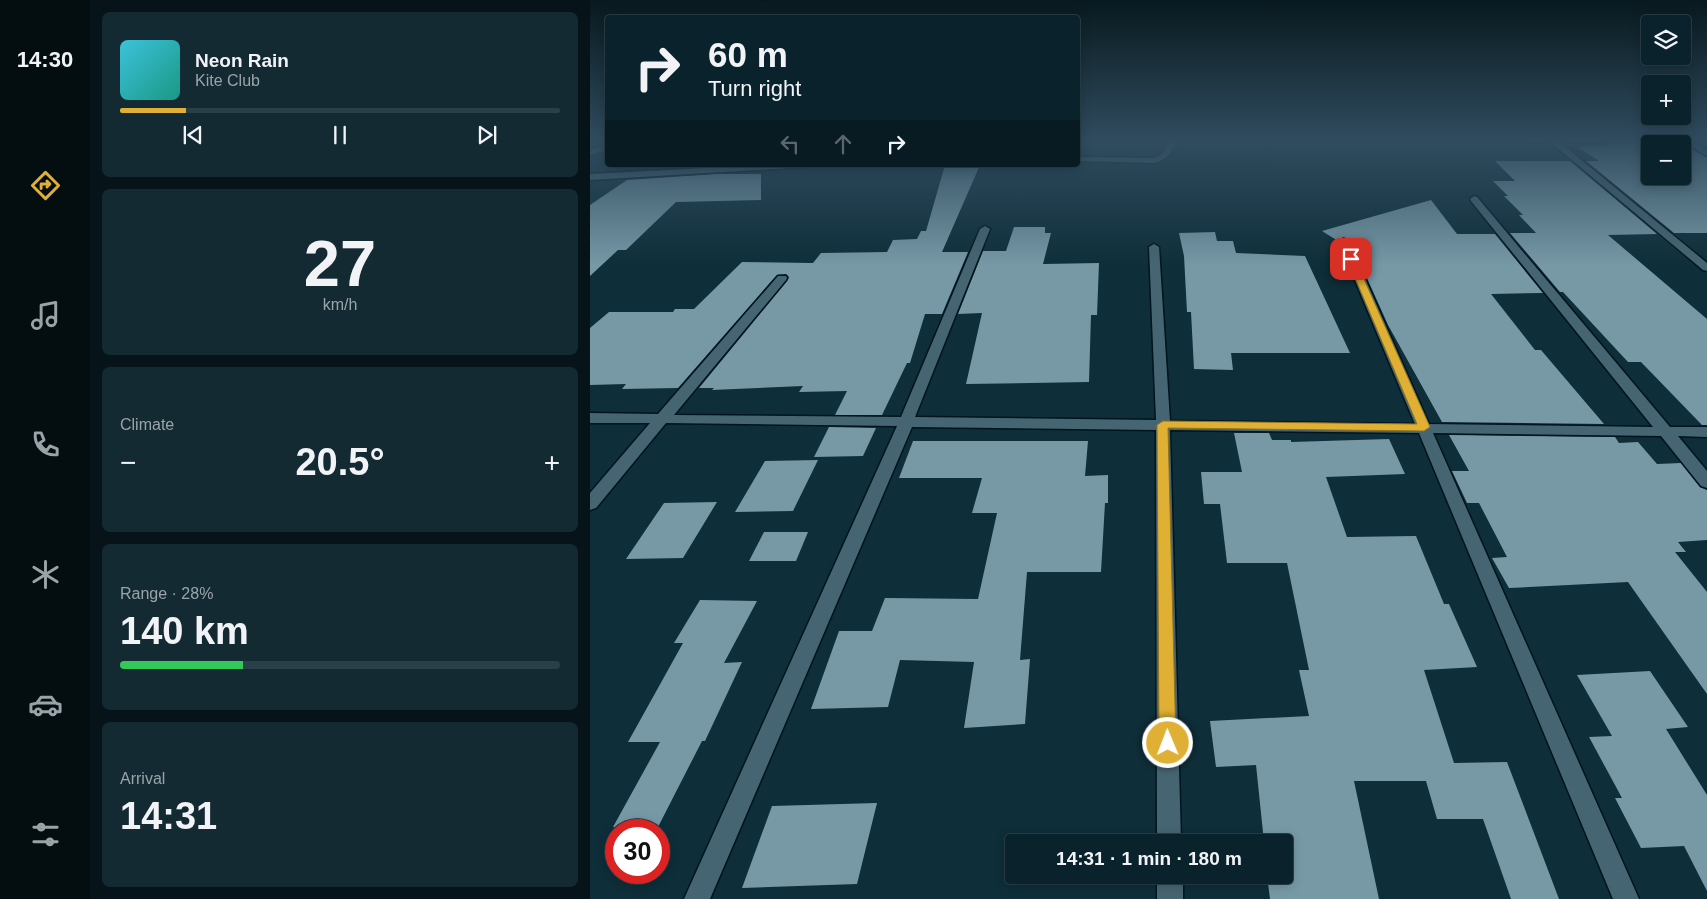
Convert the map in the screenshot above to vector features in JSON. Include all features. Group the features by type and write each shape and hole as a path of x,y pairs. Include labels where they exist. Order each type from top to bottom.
{"street":[{"path":"1603,182 1707,268"},
{"path":"1474,199 1707,482"},
{"path":"697,899 906,423 985,229"},
{"path":"1344,242 1626,899"},
{"path":"1154,247 1163,425 1170,834"},
{"path":"590,504 782,278"},
{"path":"590,418 1707,432"},
{"path":"1170,884 1170,899"}],"building":[{"path":"624,182 761,182 761,200 676,202 626,250 618,250 590,276 590,205"},
{"path":"940,182 973,182 942,252 968,252 942,314 925,314 910,363 907,363 882,415 835,415 847,391 799,392 803,386 712,390 714,388 699,388 787,281 789,277 786,274 777,275 678,388 622,389 626,384 590,385 590,328 609,312 673,312 675,309 694,309 742,262 813,263 821,253 887,252 893,240 917,239 921,231 926,231"},
{"path":"1494,182 1595,182 1657,234 1608,235 1707,319 1707,425 1702,425 1641,362 1628,362 1563,292 1560,292 1510,233 1536,233 1519,215 1523,215 1504,196 1508,196"},
{"path":"1612,182 1641,182 1641,185 1691,185 1691,182 1707,182 1707,233 1674,233"},
{"path":"1431,200 1457,234 1495,234 1543,293 1491,294 1535,350 1541,350 1604,424 1442,422 1388,325 1358,258 1366,259 1356,252 1350,240 1343,237 1338,241 1322,231"},
{"path":"1014,227 1045,227 1045,233 1051,233 1043,264 1099,263 1097,315 1091,315 1089,382 966,384 982,313 958,314 983,251 1006,251"},
{"path":"1215,232 1217,241 1233,241 1236,253 1305,256 1350,353 1231,353 1233,370 1194,369 1191,312 1187,312 1184,256 1179,233"},
{"path":"829,427 876,428 863,456 814,457"},
{"path":"1234,433 1269,433 1272,440 1291,440 1291,442 1389,439 1405,474 1326,477 1347,537 1416,536 1444,604 1449,604 1477,667 1424,670 1454,763 1507,762 1559,899 1511,899 1483,819 1437,819 1426,781 1354,781 1379,899 1270,899 1268,884 1293,884 1293,834 1263,834 1256,765 1216,767 1210,721 1309,716 1299,670 1309,670 1287,563 1227,563 1220,504 1204,504 1201,472 1242,472"},
{"path":"1449,435 1615,437 1619,443 1638,442 1657,464 1681,463 1700,487 1707,490 1707,540 1678,542 1686,552 1675,552 1707,592 1707,694 1628,582 1509,588 1492,558 1507,557 1479,503 1467,503 1452,471 1469,471"},
{"path":"913,441 1088,441 1085,476 1108,475 1108,503 1105,503 1101,572 1027,572 1020,660 1030,659 1025,724 964,728 974,662 900,660 888,707 811,709 839,631 872,631 885,598 978,599 997,513 972,513 982,478 899,478"},
{"path":"818,460 793,511 735,512 765,461"},
{"path":"717,502 683,558 626,559 664,503"},
{"path":"764,532 808,532 796,561 749,561"},
{"path":"700,600 757,601 724,663 742,662 705,741 702,741 662,819 617,819 660,742 628,742 683,643 674,643"},
{"path":"1650,671 1688,727 1666,729 1707,795 1707,891 1684,846 1641,848 1615,798 1622,798 1589,737 1612,736 1577,675"},
{"path":"877,803 857,884 742,888 772,806"}],"route":[{"path":"1168,743 1163,425 1424,427 1351,259"}]}
